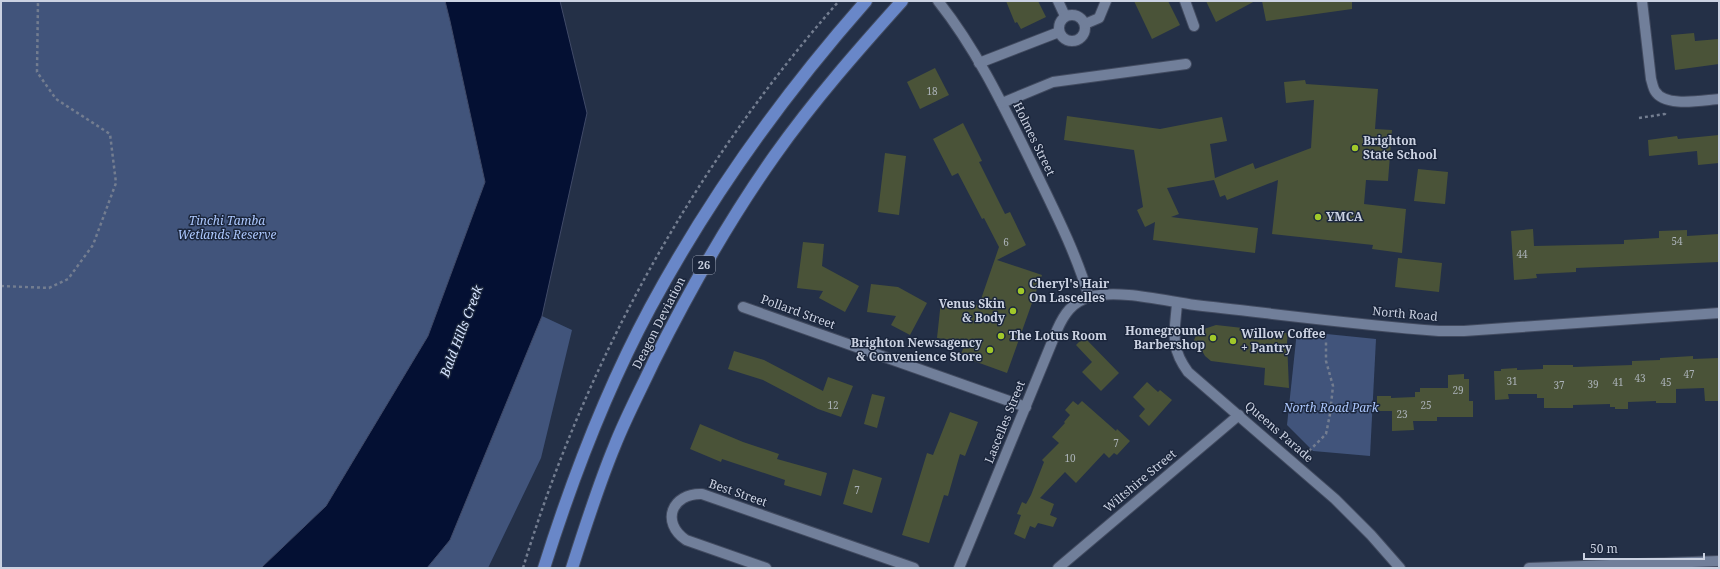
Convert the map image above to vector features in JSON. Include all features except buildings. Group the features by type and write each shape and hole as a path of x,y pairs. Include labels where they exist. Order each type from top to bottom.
{"highway":[{"name":"Deagon Deviation","path":"544,568 560,518 589,441 617,376 649,309 690,237 740,161 787,96 866,1"},
{"name":"Deagon Deviation","path":"572,568 594,500 615,444 667,336 702,270 736,212 776,154 854,55 902,1"}],"street":[{"name":"Holmes Street","path":"938,1 980,63 1002,103 1069,241 1089,297"},
{"path":"1058,1 1065,16"},
{"path":"1085,24 1099,18 1106,1"},
{"path":"1185,1 1194,26"},
{"path":"1642,1 1651,79 1654,91 1664,99 1679,102 1719,99"},
{"path":"1065,16 1078,16 1085,24 1084,34 1075,41 1064,39 1059,32 1059,23 1065,16"},
{"path":"980,63 1059,32"},
{"path":"1002,103 1053,82 1186,64"},
{"name":"North Road","path":"1089,297 1111,295 1286,316 1439,331 1464,331 1719,313"},
{"name":"Lascelles Street","path":"959,568 1063,316 1071,306 1089,297"},
{"name":"Queens Parade","path":"1177,303 1174,343 1181,362 1188,372 1336,499 1372,535 1400,568"},
{"name":"Pollard Street","path":"743,307 1026,407"},
{"name":"Wiltshire Street","path":"1058,568 1239,415"},
{"name":"Best Street","path":"766,568 686,540 678,534 672,525 672,516 675,506 682,497 692,493 702,494 914,568"},
{"path":"1529,568 1719,561"}],"path":[{"path":"1,286 49,288 68,279 93,245 116,183 110,134 56,99 37,72 38,1"},
{"path":"1639,118 1665,114 1664,99"},
{"path":"1309,451 1326,434 1330,414 1333,386 1326,361 1326,341"}],"green space":[{"name":"Tinchi Tamba Wetlands Reserve","path":"1,1 445,1 485,182 428,336 326,506 261,568 1,568"},
{"path":"542,316 572,330 541,458 488,568 427,568 450,540"},
{"name":"North Road Park","path":"1297,331 1376,339 1370,456 1313,451 1287,425"}],"water":[{"name":"Bald Hills Creek","path":"445,1 560,1 587,113 542,316 450,540 427,568 261,568 326,506 428,336 485,182"}],"place":[{"name":"Brighton State School","path":"1355,148"},
{"name":"YMCA","path":"1318,217"},
{"name":"Cheryl's Hair On Lascelles","path":"1021,291"},
{"name":"Venus Skin & Body","path":"1013,311"},
{"name":"The Lotus Room","path":"1001,336"},
{"name":"Homeground Barbershop","path":"1213,338"},
{"name":"Willow Coffee + Pantry","path":"1233,341"},
{"name":"Brighton Newsagency & Convenience Store","path":"990,350"}]}
